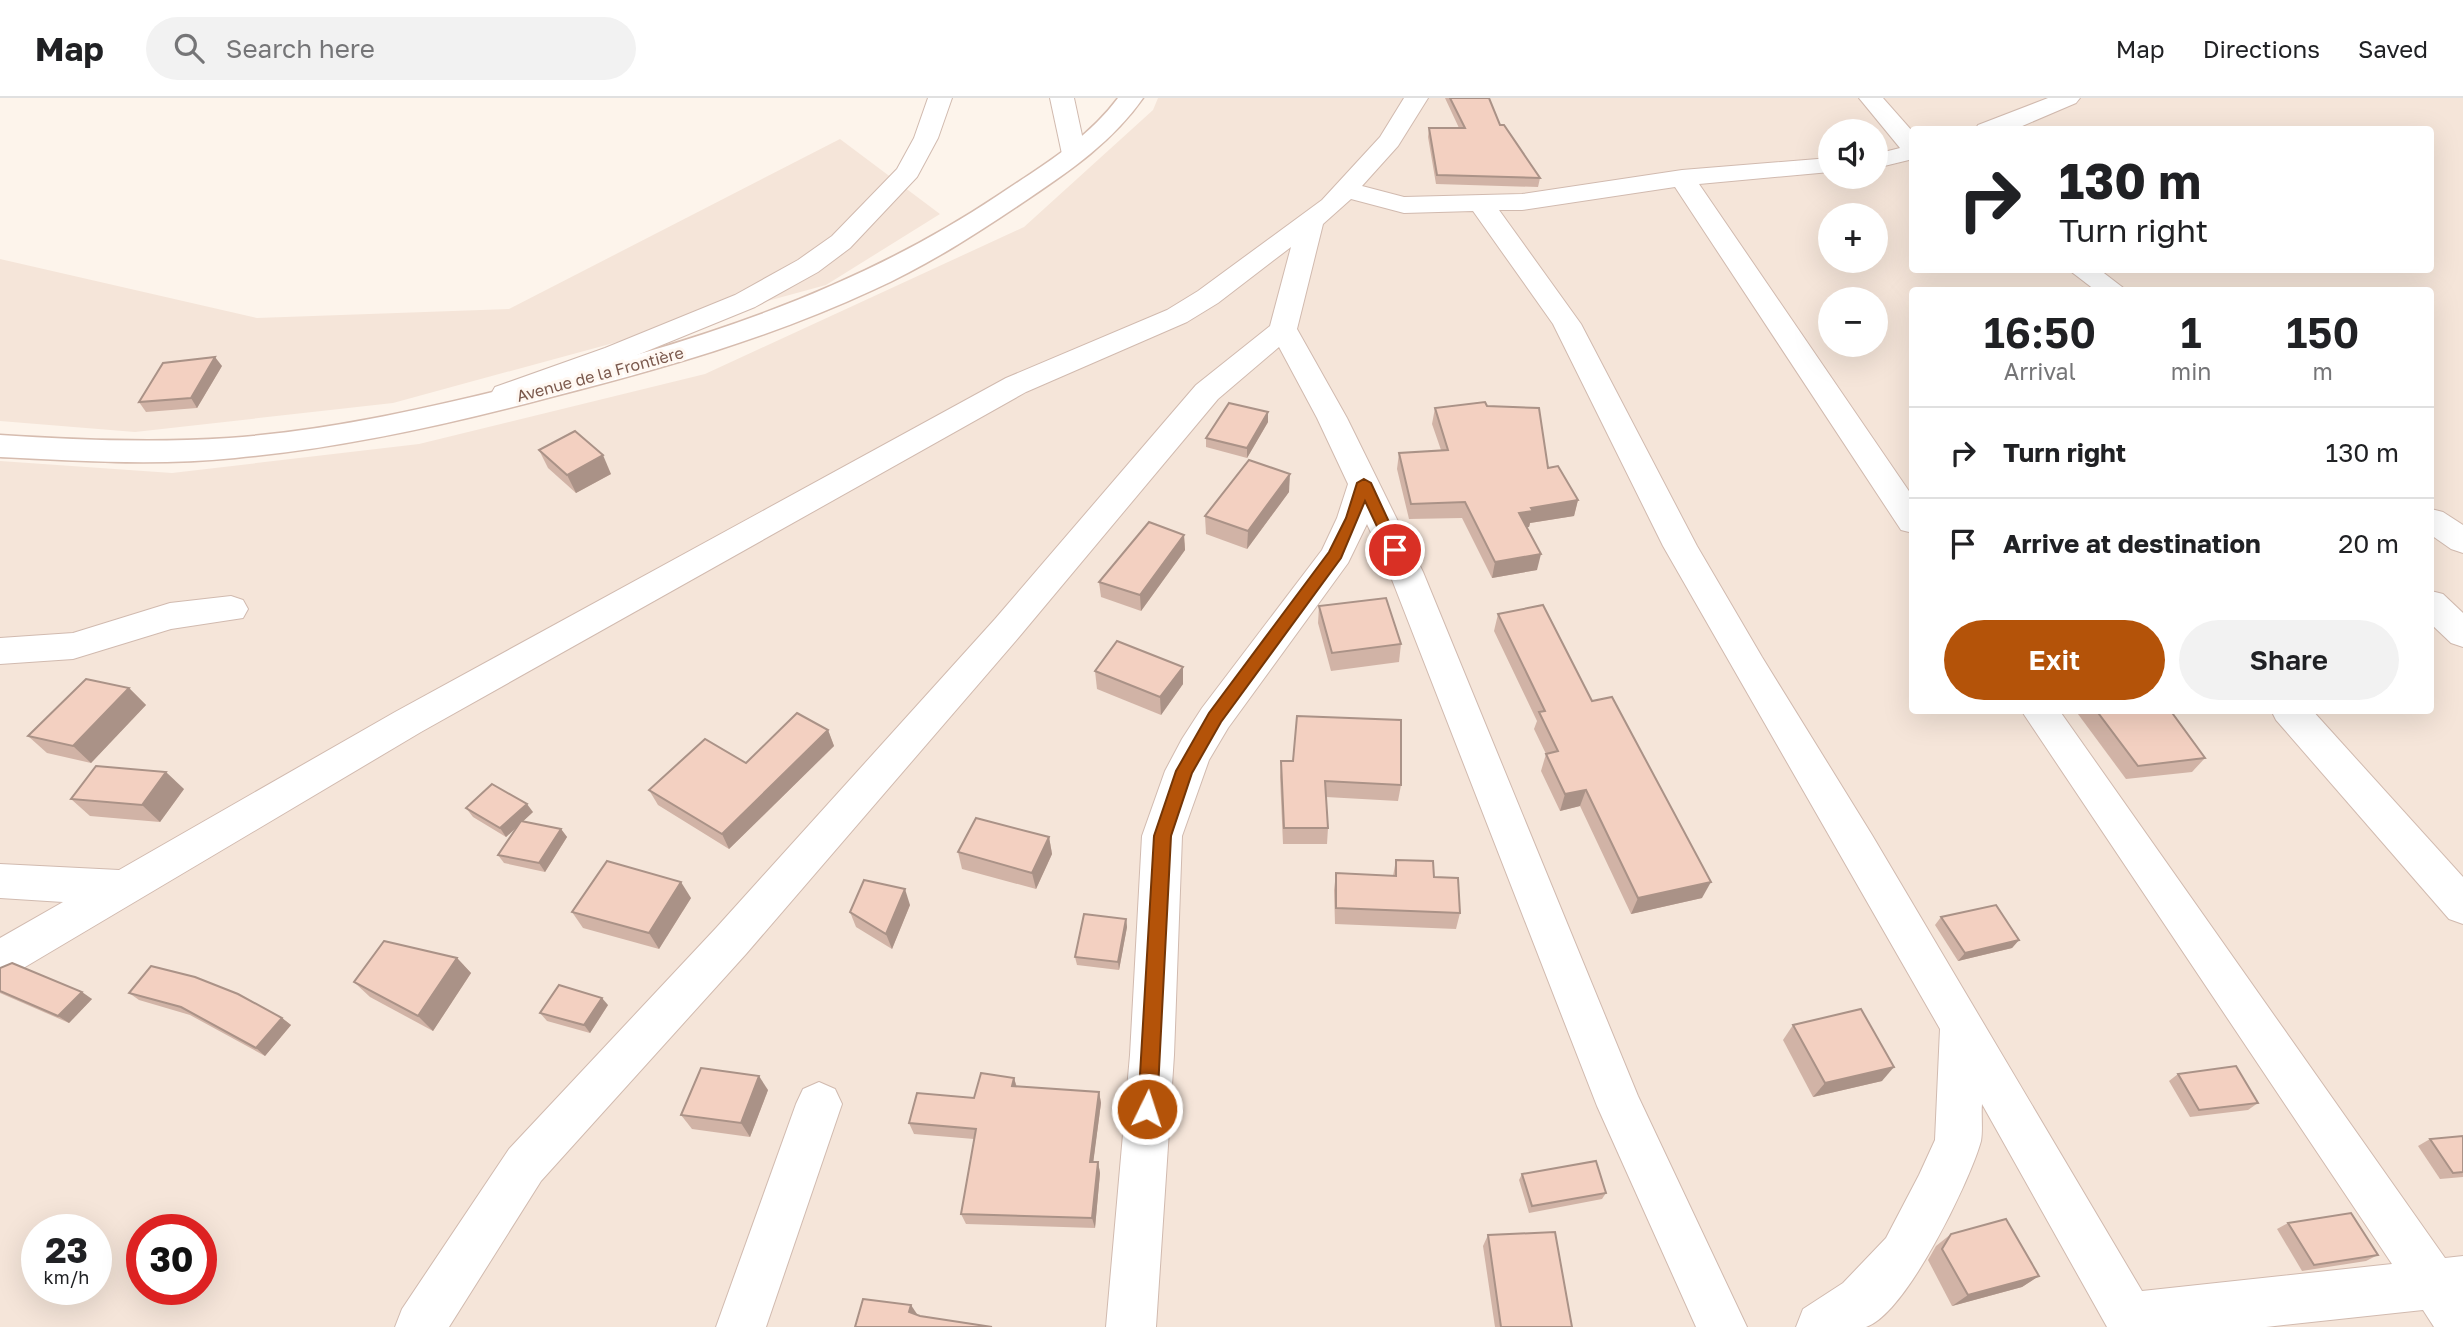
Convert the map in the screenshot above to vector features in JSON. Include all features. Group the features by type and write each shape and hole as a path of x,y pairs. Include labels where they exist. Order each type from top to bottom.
{"street":[{"path":"459,411 615,355 745,301 808,267 841,242 908,172 926,138 940,98"},
{"path":"1062,98 1074,153"},
{"name":"Avenue de la Frontière","path":"0,446 119,452 232,448 332,434 459,411 729,339 849,293 922,256 992,213 1074,153 1117,116 1132,98"},
{"path":"0,960 408,722 1016,385 1177,316 1209,297 1331,205 1389,141 1416,98"},
{"path":"1871,98 1909,145"},
{"path":"2000,126 2068,98"},
{"path":"1888,157 1909,151"},
{"path":"1343,190 1404,205 1481,204 1546,200 1682,178 1818,165"},
{"path":"1682,178 1909,516"},
{"path":"1481,204 1567,324 1680,546 1749,667 1858,847 2132,1322 2448,1282"},
{"path":"420,1327 525,1165 731,942 1007,628 1207,392 1283,329 1311,221"},
{"path":"2087,273 2108,287"},
{"path":"1283,329 1332,418 1406,572 1620,1106 1722,1327"},
{"path":"1131,1327 1152,1055 1162,836 1184,771 1195,750 1215,718 1336,555 1353,518 1364,483"},
{"path":"2434,522 2463,541"},
{"path":"2434,606 2463,634"},
{"path":"0,651 73,646 170,616 231,609"},
{"path":"2042,714 2448,1282 2463,1326"},
{"path":"2293,714 2463,906"},
{"path":"0,881 125,888"},
{"path":"1821,1327 1861,1301 1903,1255 1936,1192 1958,1140 1961,1029"},
{"path":"741,1327 819,1104"}],"shaded area":[{"path":"1158,98 2463,98 2463,1327 0,1327 0,461 172,473 419,444 705,374 1024,227 1153,110"},
{"path":"840,139 940,214 826,285 393,403 135,432 0,421 0,259 257,318 509,309"}],"building":[{"path":"1450,98 1489,98 1500,125 1504,125 1540,178 1437,175 1429,128 1465,128"},
{"path":"215,357 191,398 139,402 163,363"},
{"path":"1485,402 1487,406 1539,408 1548,468 1558,466 1578,500 1531,508 1533,511 1519,513 1541,554 1495,562 1465,502 1411,504 1399,453 1448,450 1435,408"},
{"path":"1229,403 1268,412 1247,448 1206,438"},
{"path":"575,431 603,455 567,475 539,450"},
{"path":"1249,460 1290,474 1248,531 1205,516"},
{"path":"1149,522 1184,535 1140,595 1099,582"},
{"path":"1386,598 1401,644 1332,653 1319,606"},
{"path":"1543,605 1592,701 1612,697 1711,882 1638,898 1586,790 1565,794 1546,754 1558,751 1539,712 1545,711 1498,614"},
{"path":"1117,641 1183,667 1160,697 1095,671"},
{"path":"86,679 129,688 73,746 28,736"},
{"path":"797,713 828,730 722,834 649,790 705,739 746,763"},
{"path":"2099,714 2173,714 2205,758 2138,766"},
{"path":"1297,716 1401,720 1401,785 1325,781 1328,828 1284,828 1281,761 1293,761"},
{"path":"96,766 166,772 142,805 71,799"},
{"path":"492,784 527,804 500,828 466,808"},
{"path":"976,818 1049,837 1032,873 958,852"},
{"path":"521,821 561,829 539,863 498,855"},
{"path":"1396,860 1433,861 1434,877 1458,878 1460,913 1336,908 1336,873 1396,876"},
{"path":"607,861 681,882 649,933 572,912"},
{"path":"864,880 905,889 886,934 850,912"},
{"path":"1996,905 2019,940 1965,953 1941,917"},
{"path":"1084,914 1126,919 1118,962 1075,957"},
{"path":"384,941 457,958 418,1016 354,982"},
{"path":"12,963 82,992 58,1016 0,991 0,968"},
{"path":"151,966 195,977 238,994 282,1018 256,1048 181,1007 129,993"},
{"path":"559,985 602,998 584,1025 540,1013"},
{"path":"1861,1009 1894,1067 1825,1083 1793,1025"},
{"path":"2236,1066 2258,1103 2199,1110 2178,1074"},
{"path":"701,1068 759,1076 741,1123 681,1115"},
{"path":"981,1073 1014,1078 1012,1086 1099,1092 1090,1162 1098,1162 1092,1218 961,1214 976,1129 909,1123 917,1093 974,1098"},
{"path":"2463,1136 2463,1172 2453,1173 2430,1139"},
{"path":"1596,1161 1606,1193 1532,1206 1522,1174"},
{"path":"2351,1213 2378,1255 2314,1265 2288,1223"},
{"path":"2006,1219 2039,1276 1968,1295 1942,1249 1951,1234"},
{"path":"1555,1232 1572,1327 1501,1327 1488,1235"},
{"path":"863,1299 911,1305 909,1312 920,1316 992,1327 855,1327"}],"route":[{"path":"1147,1109 1162,836 1184,771 1215,718 1336,555 1353,518 1364,483 1395,550"}]}
